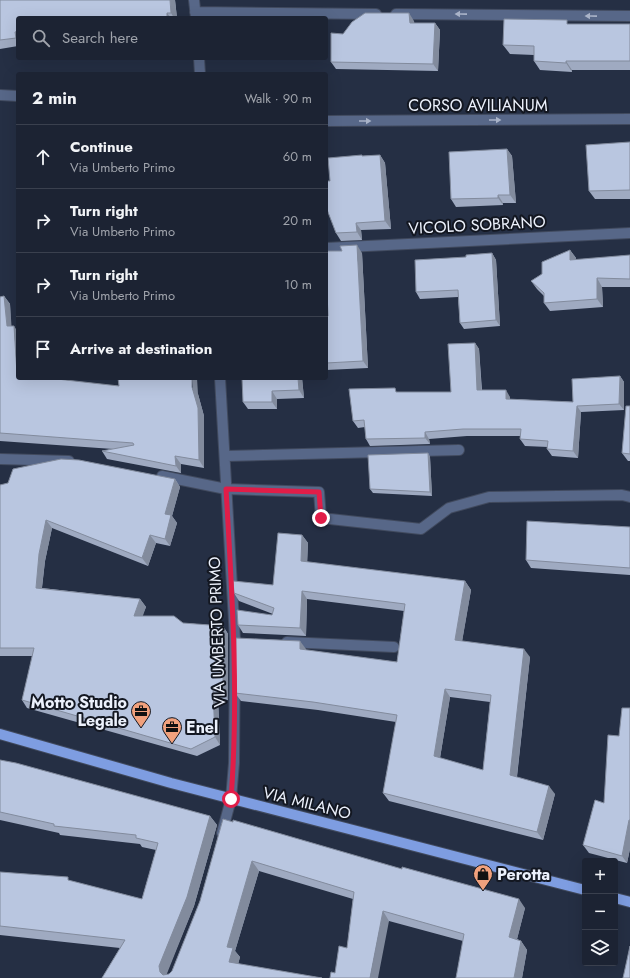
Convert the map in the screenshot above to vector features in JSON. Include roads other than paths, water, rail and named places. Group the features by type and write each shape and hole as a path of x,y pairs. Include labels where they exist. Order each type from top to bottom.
{"main road":[{"name":"VIA MILANO","path":"0,734 231,799 582,889"},
{"path":"618,899 630,902"}],"street":[{"path":"194,0 195,15 630,16"},
{"path":"199,60 200,72"},
{"path":"0,95 16,96"},
{"name":"CORSO AVILIANUM","path":"328,121 630,119"},
{"name":"VICOLO SOBRANO","path":"328,248 630,233"},
{"name":"VIA UMBERTO PRIMO","path":"220,380 226,456 226,489 239,639 231,799 220,841"},
{"path":"226,456 459,450"},
{"path":"0,459 77,461"},
{"path":"152,474 226,489 319,492 321,518 421,530 449,508 489,496 622,495 630,498"},
{"path":"275,641 394,647"}],"place":[{"name":"Motto Studio Legale","path":"141,728"},
{"name":"Enel","path":"172,744"},
{"name":"Perotta","path":"483,891"}]}
